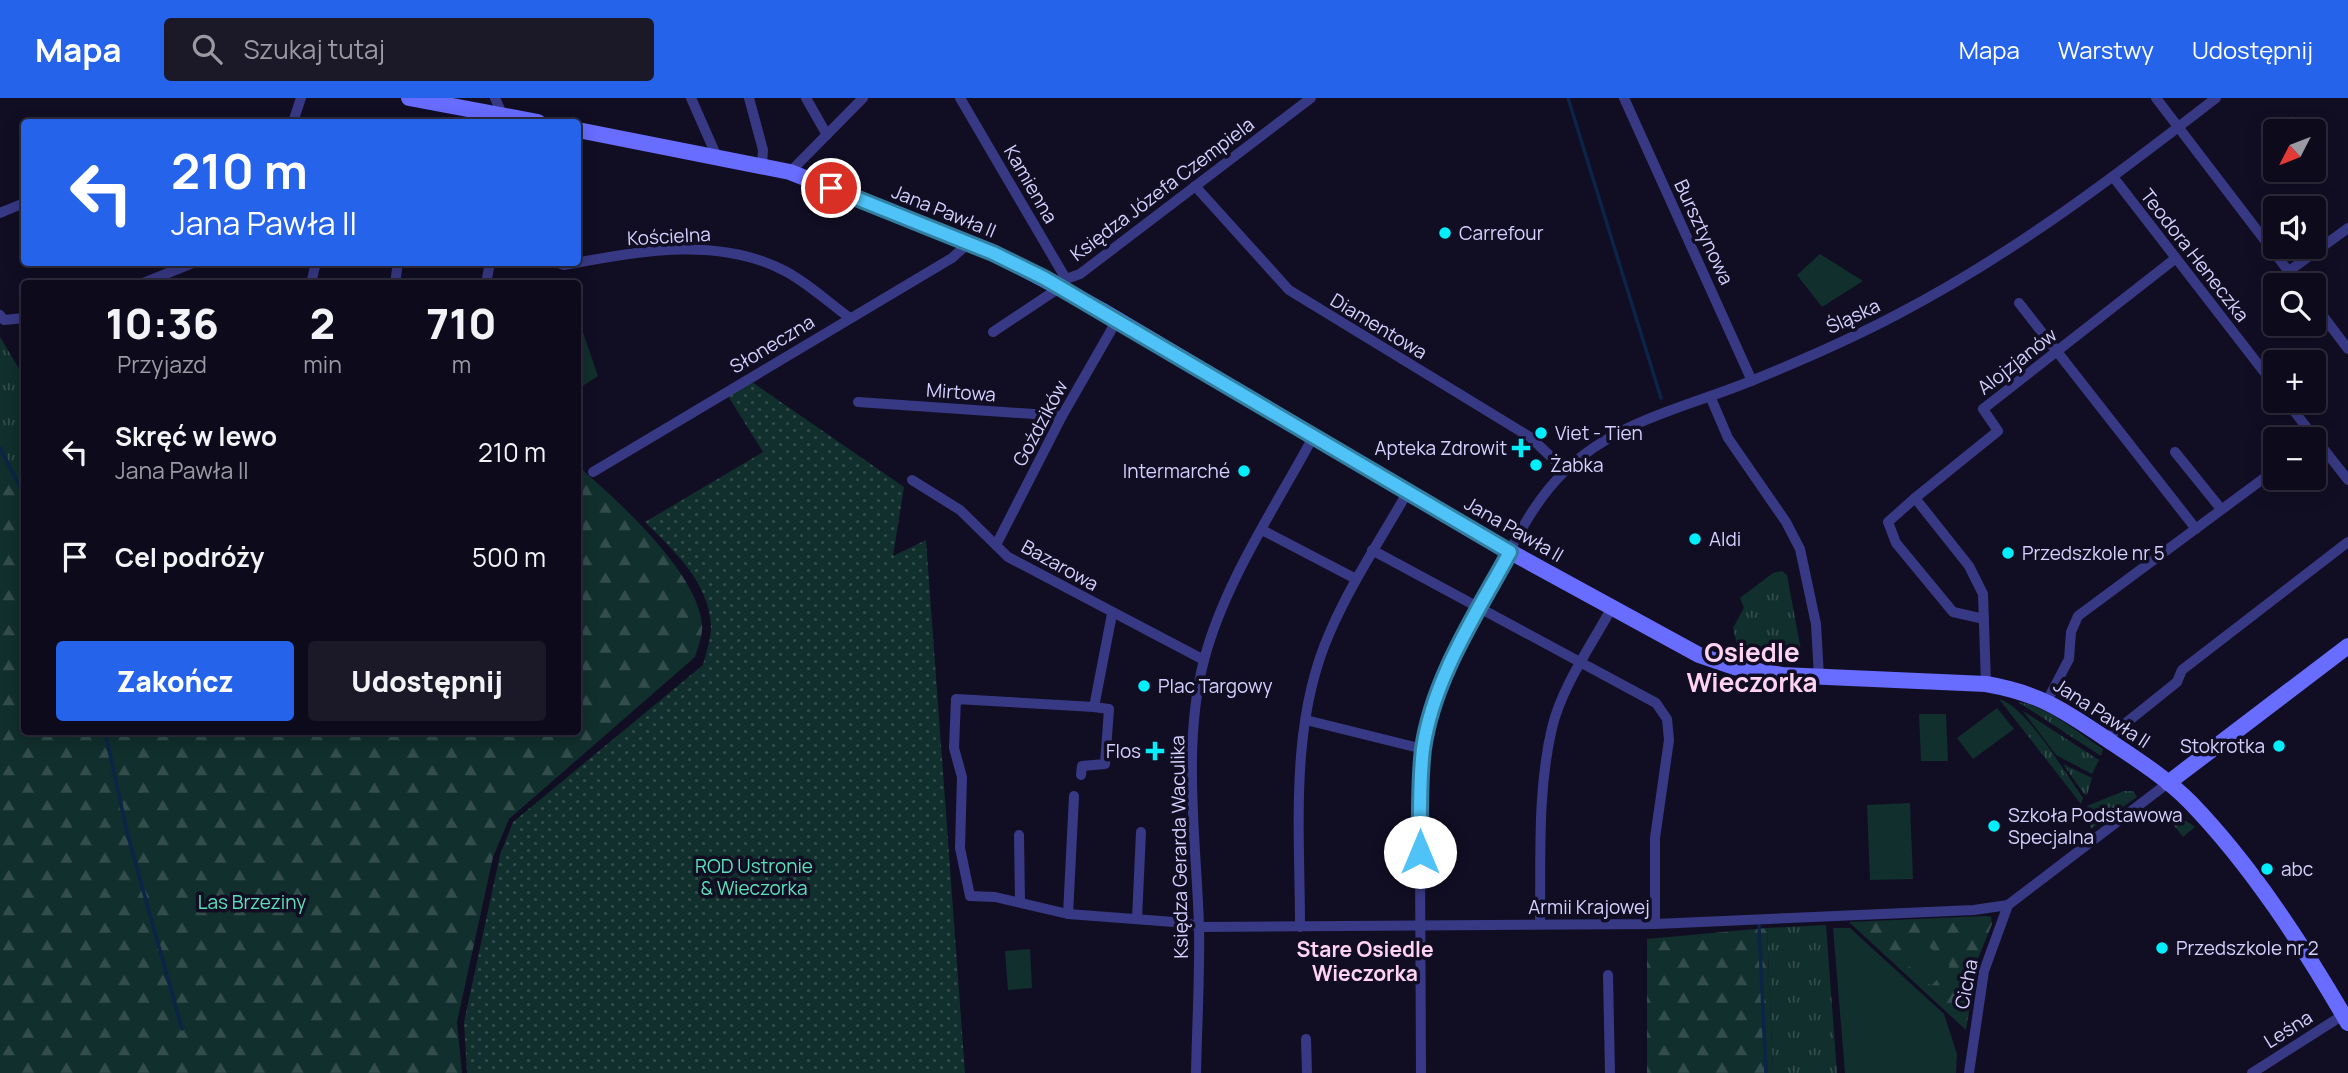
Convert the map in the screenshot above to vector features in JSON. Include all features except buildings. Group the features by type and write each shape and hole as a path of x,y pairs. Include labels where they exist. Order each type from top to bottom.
{"street":[{"path":"294,119 301,98"},
{"path":"409,98 520,119"},
{"path":"495,98 503,116"},
{"path":"691,98 717,157"},
{"path":"748,98 763,150 762,164"},
{"path":"806,98 827,135"},
{"path":"790,172 863,98"},
{"name":"Księdza Józefa Czempiela","path":"993,332 1062,283 1080,274 1311,98"},
{"name":"Bursztynowa","path":"1624,98 1752,381"},
{"path":"2156,98 2289,271 2348,228"},
{"name":"Śląska","path":"1421,1073 1423,749 1439,690 1530,515 1566,471 1609,436 1631,424 1752,381 1898,314 2003,254 2114,178 2216,98"},
{"name":"Kamienna","path":"964,99 1062,283"},
{"name":"Jana Pawła II","path":"581,131 762,164 790,172 1062,283 1117,320 1407,493 1611,608 1688,649 1723,663 1763,673 1986,684 2017,689 2047,701 2106,739 2168,783 2191,803 2263,892 2346,1019"},
{"name":"Teodora Heneczka","path":"2114,178 2263,370"},
{"name":"Diamentowa","path":"1195,186 1289,290 1530,437 1566,471"},
{"path":"0,213 21,204"},
{"name":"Słoneczna","path":"593,472 952,258 965,242"},
{"name":"Kościelna","path":"581,262 665,250 739,254 785,271 850,318"},
{"name":"Alojzjanów","path":"1915,498 1998,430 1983,409 2176,258"},
{"path":"151,280 185,266"},
{"path":"2019,303 2196,529"},
{"path":"0,315 4,320 19,319"},
{"name":"Goździków","path":"996,545 1062,416 1117,320"},
{"path":"2326,320 2348,349"},
{"path":"1710,397 1737,453 1786,522 1800,549 1816,624 1819,677"},
{"name":"Mirtowa","path":"858,402 1062,416"},
{"name":"Księdza Gerarda Waculika","path":"1196,1073 1199,927 1193,794 1196,714 1204,660 1227,597 1313,437"},
{"path":"2175,452 2221,509"},
{"path":"2326,454 2348,480"},
{"path":"2047,701 2069,659 2071,632 2078,616 2263,479"},
{"name":"Bazarowa","path":"912,480 960,510 1008,557 1204,660"},
{"path":"1300,927 1299,774 1312,684 1329,634 1356,579 1407,493"},
{"path":"1984,619 1953,612 1896,543 1888,522 1915,498 1977,580 1983,594 1984,619 1986,684"},
{"path":"1262,530 1356,579"},
{"path":"2106,739 2177,682 2182,670 2348,542"},
{"path":"1372,550 1656,703 1667,719 1669,740 1655,838 1655,924"},
{"path":"1540,925 1541,799 1553,726 1581,663 1611,608"},
{"path":"1081,775 1082,766 1105,764 1110,709 1094,707 1112,614"},
{"path":"2168,783 2348,646"},
{"name":"Armii Krajowej","path":"1094,707 956,699 954,748 962,777 960,848 970,896 1020,902 1068,914 1187,923 1199,927 1655,924 1975,910 2008,905 2168,783"},
{"path":"1306,720 1423,749"},
{"path":"1068,914 1074,796"},
{"path":"1138,919 1141,832"},
{"path":"1019,835 1020,902"},
{"name":"Cicha","path":"1969,1073 1984,971 2008,905"},
{"path":"1608,975 1610,1073"},
{"name":"Leśna","path":"2252,1073 2346,1019"},
{"path":"1306,1039 1307,1073"}],"green space":[{"path":"1820,254 1863,281 1822,307 1797,275"},
{"path":"581,327 598,376 581,387"},
{"path":"0,337 21,372 21,478 0,461"},
{"name":"ROD Ustronie & Wieczorka","path":"752,382 904,487 893,556 926,540 965,1073 467,1073 464,1022 500,855 513,822 703,665 711,627 704,596 688,569 645,522 763,452 728,396"},
{"name":"Las Brzeziny","path":"0,461 21,478 21,735 581,735 581,469 633,517 671,560 697,604 702,629 695,657 509,819 493,857 457,1022 462,1073 0,1073"},
{"path":"1782,571 1787,575 1802,656 1776,659 1739,653 1733,628 1744,608 1740,598 1773,573"},
{"path":"1999,699 2021,714 2033,727 2083,798 2081,804"},
{"path":"2018,702 2029,704 2062,721 2103,749 2101,756"},
{"path":"1997,708 2014,729 1973,759 1957,738"},
{"path":"2023,711 2099,760 2092,774 2056,755"},
{"path":"1919,714 1946,714 1948,761 1921,761"},
{"path":"2063,764 2092,778 2087,795 2084,794"},
{"path":"2124,791 2133,791 2137,797 2091,829 2087,806"},
{"path":"1910,803 1913,879 1870,880 1867,805"},
{"path":"2164,813 2176,814 2195,827 2183,837"},
{"path":"1991,917 1992,924 1977,961 1966,1030 1849,922"},
{"path":"1826,925 1837,1073 1773,1073 1767,928"},
{"path":"1767,928 1773,1073 1647,1073 1647,939"},
{"path":"1833,928 1850,928 1944,1014 1957,1054 1956,1073 1845,1073"},
{"path":"1916,935 1950,966 1931,986 1897,955"},
{"path":"1030,949 1032,988 1008,990 1005,951"}],"waterway":[{"path":"1568,98 1661,398"},
{"path":"0,448 21,489"},
{"path":"106,735 128,836 182,1029"},
{"path":"1759,926 1766,1073"}],"place":[{"name":"Carrefour","path":"1445,233"},
{"name":"Viet - Tien","path":"1541,433"},
{"name":"Apteka Zdrowit","path":"1521,448"},
{"name":"Żabka","path":"1536,465"},
{"name":"Intermarché","path":"1244,471"},
{"name":"Aldi","path":"1695,539"},
{"name":"Przedszkole nr 5","path":"2008,553"},
{"name":"Plac Targowy","path":"1144,686"},
{"name":"Stokrotka","path":"2279,746"},
{"name":"Flos","path":"1155,751"},
{"name":"Szkoła Podstawowa Specjalna","path":"1994,826"},
{"name":"abc","path":"2267,869"},
{"name":"Przedszkole nr 2","path":"2162,948"}],"district":[{"name":"Osiedle Wieczorka","path":"1752,668"},
{"name":"Stare Osiedle Wieczorka","path":"1365,962"}],"route":[{"path":"831,188 993,253 1044,278 1510,552 1453,659 1431,713 1423,749 1420,852"}]}
